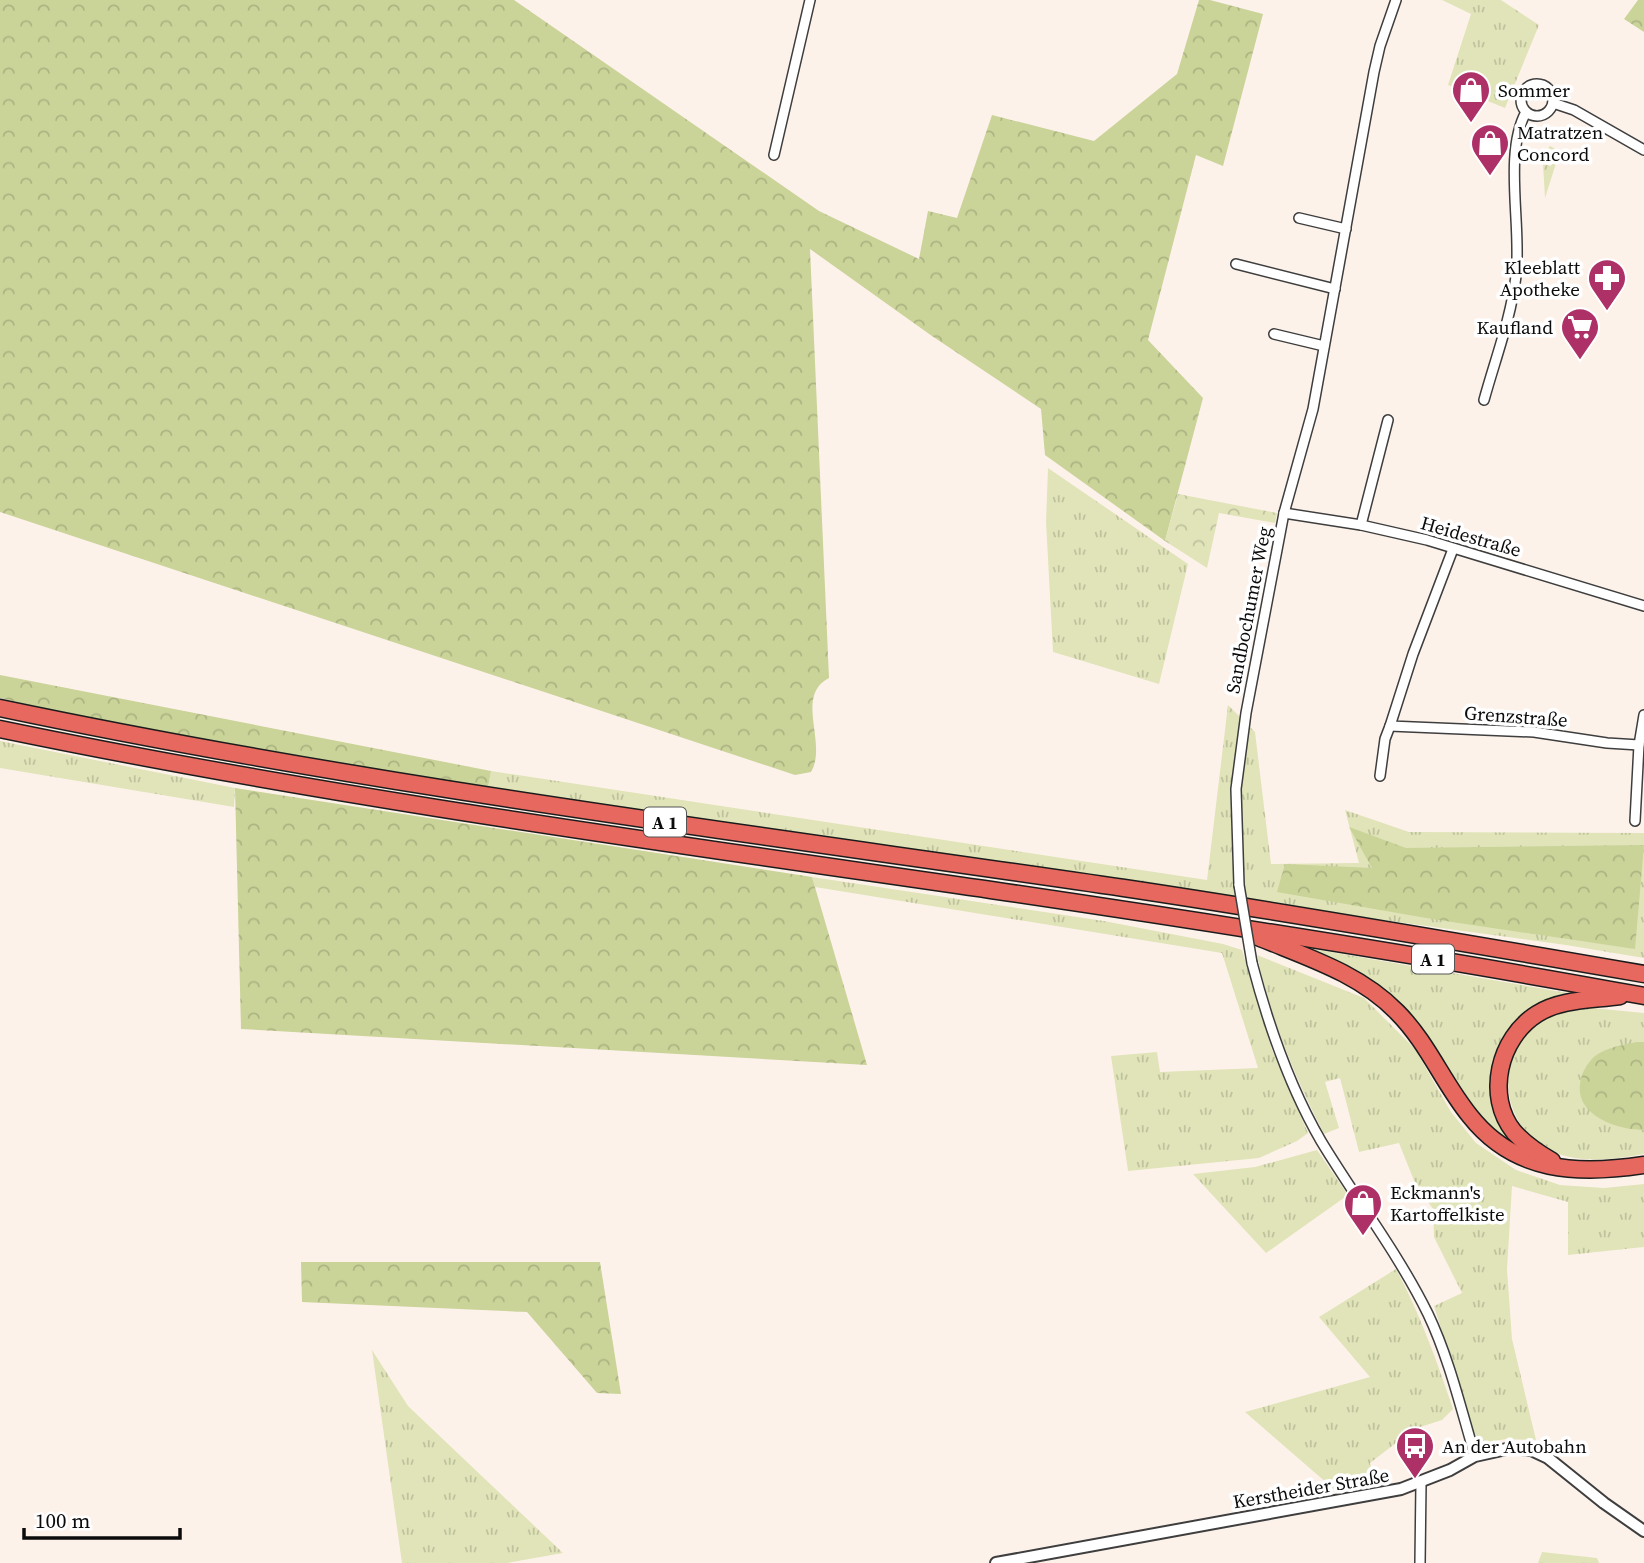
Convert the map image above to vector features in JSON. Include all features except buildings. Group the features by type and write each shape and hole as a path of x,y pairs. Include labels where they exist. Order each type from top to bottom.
{"highway":[{"name":"A 1","path":"0,708 113,731 449,790 1128,889 1644,974"},
{"name":"A 1","path":"0,729 213,771 524,822 1233,927 1638,995"},
{"path":"1233,927 1334,968 1383,999 1432,1054 1470,1116 1490,1137 1514,1154 1542,1165 1595,1171 1644,1165"},
{"path":"1563,1168 1530,1148 1513,1130 1503,1111 1499,1082 1505,1051 1522,1025 1538,1013 1554,1006 1638,995"}],"street":[{"path":"774,155 810,0"},
{"name":"Sandbochumer Weg","path":"1396,0 1374,72 1313,409 1284,513 1240,759 1236,789 1239,885 1252,962 1265,1012 1299,1100 1321,1141 1398,1262 1428,1315 1475,1456"},
{"path":"1484,400 1516,276 1518,226 1515,164 1517,137 1526,112 1521,100 1525,89 1530,85 1547,87 1553,103 1545,114 1538,116 1526,112"},
{"path":"1553,103 1574,110 1644,150"},
{"path":"1300,218 1346,229"},
{"path":"1236,264 1335,289"},
{"path":"1275,334 1324,346"},
{"path":"1362,525 1388,420"},
{"name":"Heidestraße","path":"1284,513 1362,525 1427,540 1644,606"},
{"path":"1380,776 1385,738 1453,549"},
{"path":"1635,821 1639,745 1644,715"},
{"name":"Grenzstraße","path":"1390,726 1534,732 1639,745"},
{"name":"Kerstheider Straße","path":"996,1563 1401,1489 1421,1483 1475,1456 1511,1448 1531,1450 1548,1458 1644,1531"},
{"path":"1420,1563 1421,1483"}],"green space":[{"path":"0,0 514,0 819,211 919,259 928,211 957,218 992,115 1094,141 1177,74 1199,0 1210,0 1263,14 1223,166 1196,155 1148,340 1203,398 1165,541 1045,455 1041,409 810,249 829,678 819,686 814,696 812,708 816,748 811,772 795,775 0,512"},
{"path":"1442,0 1501,0 1539,25 1505,108 1448,85 1471,14"},
{"path":"1638,0 1644,0 1644,32 1624,19"},
{"path":"1550,146 1567,157 1559,154 1545,198 1543,164 1551,166 1556,151 1548,148"},
{"path":"1048,468 1188,564 1159,684 1053,652 1046,522"},
{"path":"1178,494 1277,513 1275,523 1219,513 1207,568 1165,541"},
{"path":"0,675 491,771 488,788 115,725 0,698"},
{"path":"1228,705 1255,732 1271,864 1359,863 1345,810 1409,832 1644,833 1644,958 488,788 491,771 1207,880"},
{"path":"0,741 235,788 234,807 0,768"},
{"path":"235,788 812,877 867,1065 241,1029"},
{"path":"1349,827 1406,848 1644,845 1635,949 1432,919 1277,892 1285,864 1372,868"},
{"path":"812,877 1104,921 1242,950 1272,1050 1308,1133 1297,1141 1259,1158 1128,1171 1111,1056 1157,1052 1160,1072 1258,1068 1222,953 815,887"},
{"path":"1301,947 1579,995 1517,1025 1496,1099 1543,1162 1488,1130 1426,1041"},
{"path":"1257,955 1364,998 1415,1049 1451,1112 1476,1143 1516,1170 1560,1185 1604,1188 1644,1184 1644,1247 1568,1255 1568,1202 1512,1186 1507,1269 1512,1339 1536,1440 1506,1439 1483,1443 1474,1433 1434,1306 1462,1293 1434,1237 1433,1209 1415,1183 1399,1143 1359,1152 1340,1078 1325,1082 1339,1128 1324,1134 1284,1047"},
{"path":"1592,1008 1644,1013 1644,1154 1599,1159 1564,1156 1536,1142 1523,1128 1514,1112 1509,1093 1509,1075 1513,1056 1522,1039 1549,1017"},
{"path":"1644,1042 1644,1130 1611,1124 1592,1113 1585,1105 1580,1084 1587,1065 1595,1056 1610,1048"},
{"path":"1317,1150 1348,1195 1266,1253 1193,1174 1255,1167"},
{"path":"301,1262 600,1262 621,1394 597,1393 527,1312 302,1302"},
{"path":"1396,1269 1428,1338 1453,1409 1442,1420 1414,1429 1370,1463 1375,1484 1336,1491 1245,1412 1370,1377 1319,1317"},
{"path":"372,1350 408,1406 563,1553 507,1563 402,1563"},
{"path":"1542,1552 1597,1558 1599,1563 1538,1563"}],"place":[{"name":"Sommer","path":"1471,124"},
{"name":"Matratzen Concord","path":"1490,177"},
{"name":"Kleeblatt Apotheke","path":"1607,312"},
{"name":"Kaufland","path":"1580,361"},
{"name":"Eckmann's Kartoffelkiste","path":"1363,1237"},
{"name":"An der Autobahn","path":"1415,1480"}]}
